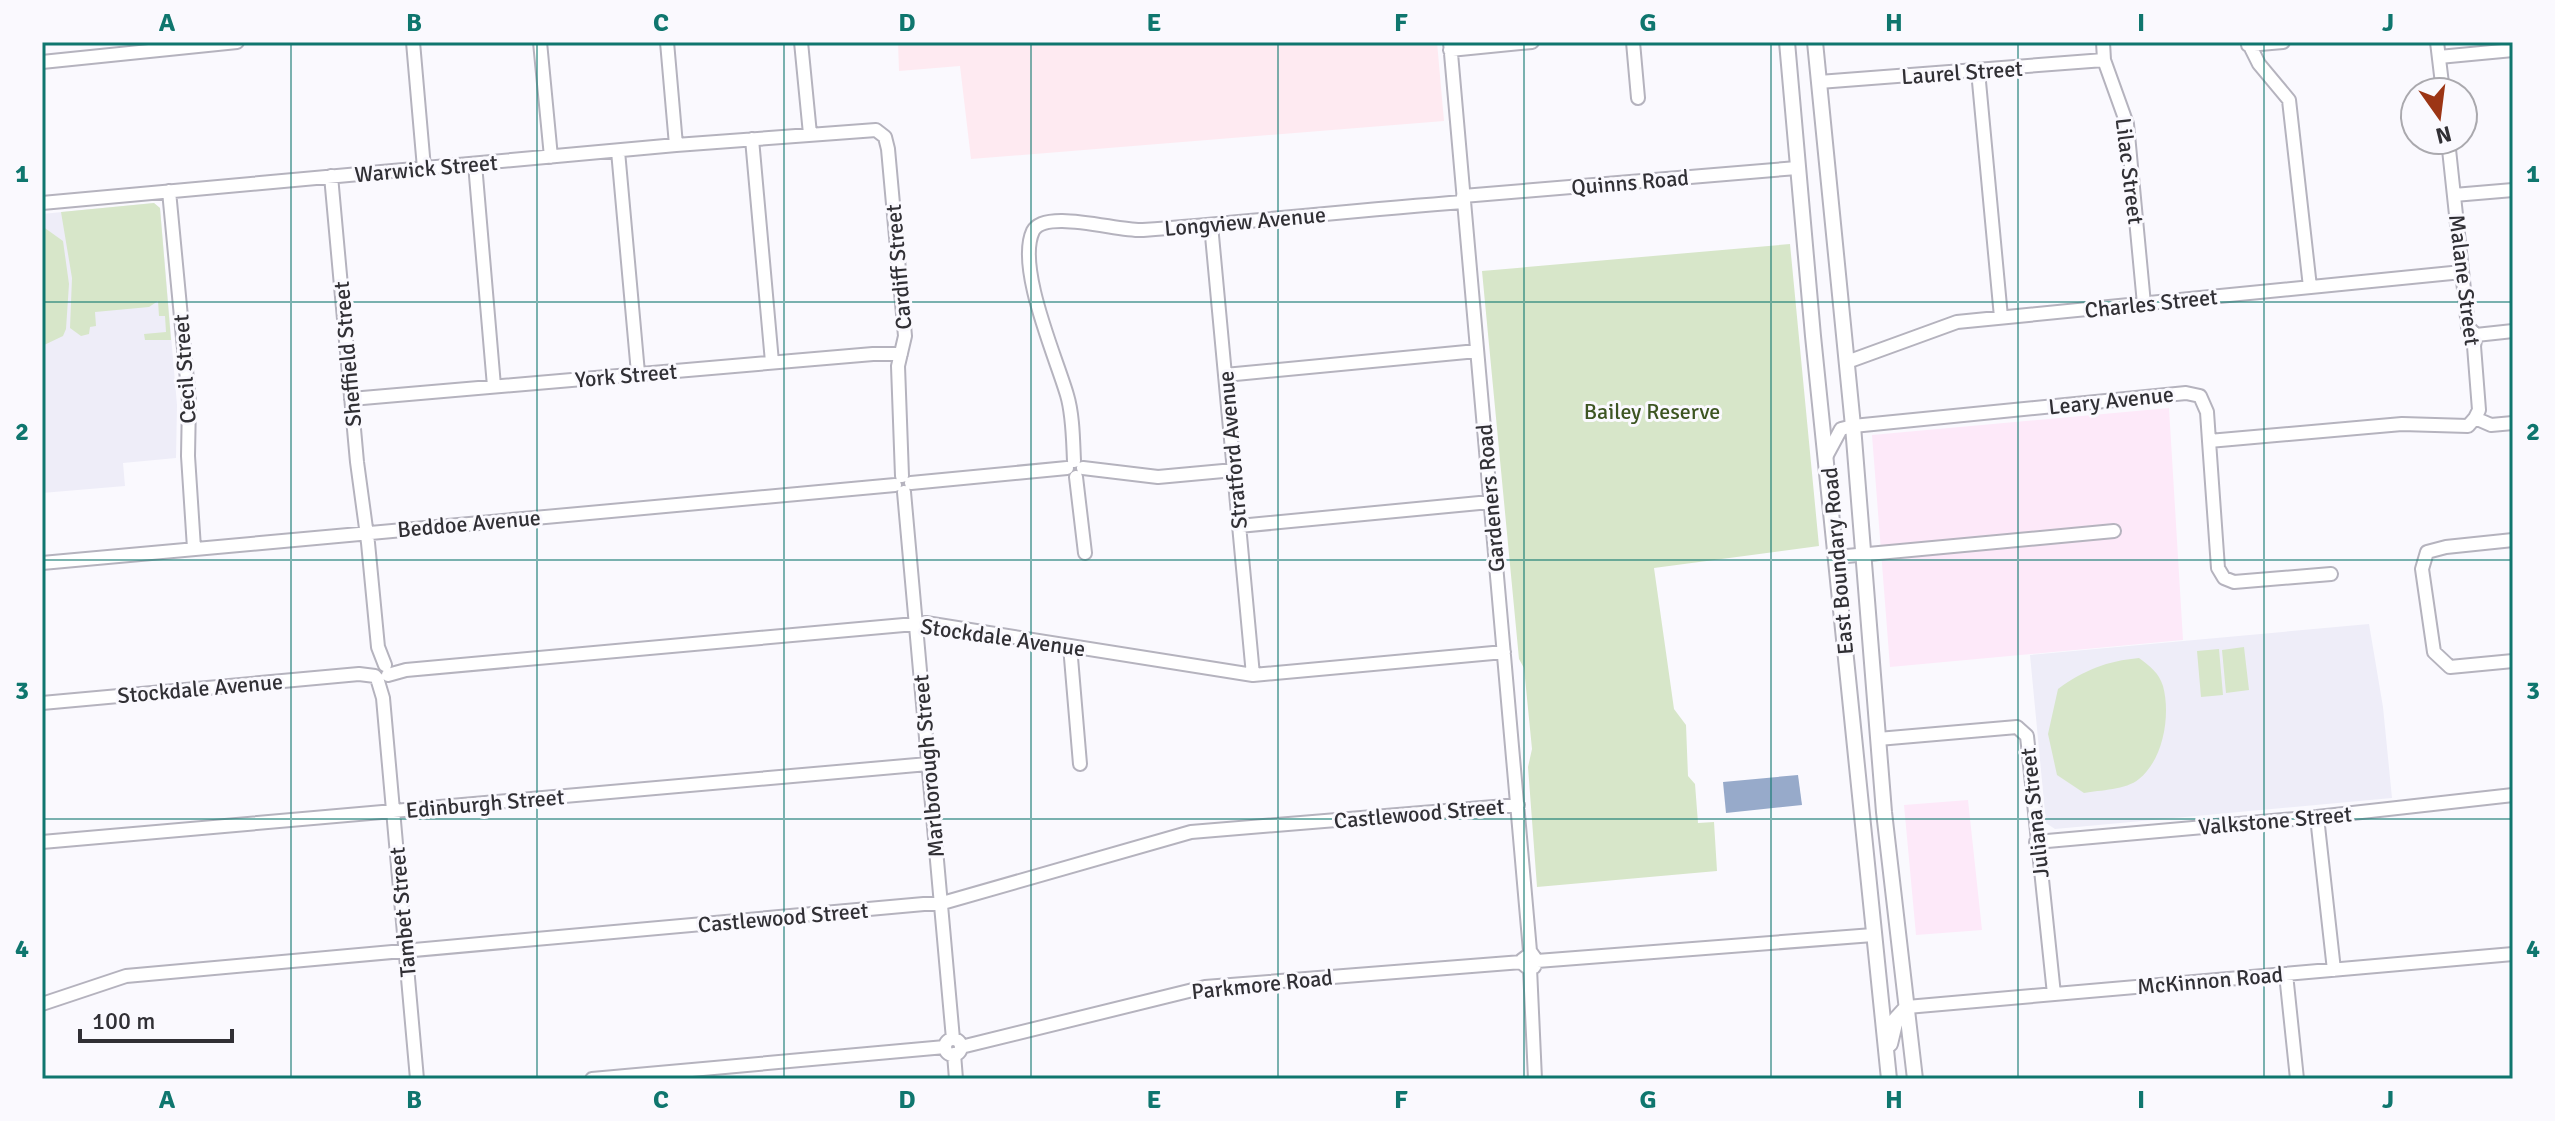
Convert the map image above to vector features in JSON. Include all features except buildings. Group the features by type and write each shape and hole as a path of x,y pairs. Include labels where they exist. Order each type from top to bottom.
{"main road":[{"name":"East Boundary Road","path":"1787,42 1889,1079"},
{"name":"East Boundary Road","path":"1815,42 1853,426 1878,739 1915,1079"},
{"path":"1886,1056 1896,1019 1907,1007"},
{"path":"1886,1056 1911,1049"}],"street":[{"path":"42,62 237,42"},
{"path":"413,42 424,168"},
{"path":"540,42 551,157"},
{"path":"667,42 676,145"},
{"path":"801,42 810,134"},
{"path":"1450,46 1532,42"},
{"path":"1633,42 1638,98"},
{"name":"Lilac Street","path":"2103,42 2104,60 2127,124 2144,304"},
{"path":"2283,42 2248,44 2259,64 2289,100 2310,287"},
{"path":"2437,42 2441,76"},
{"name":"Gardeners Road","path":"1450,46 1518,805 1535,1079"},
{"path":"2439,57 2513,50"},
{"name":"Laurel Street","path":"1819,82 2104,60"},
{"path":"1978,71 2001,317"},
{"name":"Cardiff Street","path":"810,134 872,129 885,137 905,336 898,366 903,484"},
{"name":"Warwick Street","path":"42,203 810,134"},
{"path":"752,139 772,362"},
{"path":"618,151 638,373"},
{"name":"Malane Street","path":"2450,156 2468,327 2476,335 2474,346 2479,410 2475,418"},
{"path":"475,164 494,386"},
{"name":"Quinns Road","path":"1463,199 1797,168"},
{"name":"Sheffield Street","path":"331,176 357,462 367,532"},
{"path":"2454,195 2513,190"},
{"name":"Cecil Street","path":"169,191 189,401 188,456 194,548"},
{"name":"Longview Avenue","path":"1075,469 1068,398 1034,293 1030,264 1032,233 1039,224 1048,220 1135,231 1463,199"},
{"name":"Stratford Avenue","path":"1211,225 1253,675"},
{"name":"Charles Street","path":"1847,362 1957,322 2462,272"},
{"path":"2476,335 2513,331"},
{"path":"1225,375 1477,351"},
{"name":"York Street","path":"351,399 881,353 901,354"},
{"name":"Leary Avenue","path":"1853,426 2186,393 2200,396 2207,412 2209,441"},
{"path":"2331,574 2234,582 2224,578 2218,568 2209,441 2402,424 2468,426 2475,418 2491,425 2513,423"},
{"path":"1827,455 1841,429 1853,426"},
{"path":"1075,469 1085,553"},
{"name":"Beddoe Avenue","path":"42,563 1075,469 1158,477 1234,470"},
{"name":"Marlborough Street","path":"903,484 956,1079"},
{"path":"1239,526 1490,502"},
{"path":"1836,557 2114,531"},
{"name":"Tambet Street","path":"367,532 417,1079"},
{"path":"2513,540 2427,552 2422,569 2434,652 2450,667 2513,661"},
{"name":"Stockdale Avenue","path":"42,703 915,624 942,625 1253,675 1504,652"},
{"path":"1070,646 1080,764"},
{"name":"Juliana Street","path":"1878,739 2017,727 2027,736 2054,994"},
{"name":"Edinburgh Street","path":"42,842 928,764"},
{"name":"Valkstone Street","path":"2036,842 2317,817 2513,795"},
{"name":"Castlewood Street","path":"42,1004 126,976 940,903 1195,831 1518,805"},
{"path":"2317,817 2334,970"},
{"name":"Parkmore Road","path":"592,1079 953,1047 1205,987 1873,935"},
{"name":"McKinnon Road","path":"1907,1007 2513,954"},
{"path":"2286,974 2297,1079"}],"shaded area":[{"path":"898,42 1437,42 1444,121 971,159 960,66 899,71"},
{"path":"154,203 160,208 177,405 176,458 123,463 125,486 42,493 42,214"},
{"path":"2169,408 2183,640 1890,667 1872,435"},
{"path":"2369,624 2383,707 2392,798 2055,829 2046,823 2030,655"},
{"path":"1968,800 1982,930 1916,935 1904,805"}],"green space":[{"path":"154,203 160,208 171,340 145,340 144,334 166,332 165,316 159,316 158,301 149,307 95,312 96,326 90,327 89,334 81,336 70,328 72,278 61,212"},
{"path":"42,226 63,241 69,284 63,336 42,346"},
{"name":"Bailey Reserve","path":"1790,244 1819,546 1654,568 1674,709 1686,725 1688,776 1695,784 1698,823 1714,822 1717,871 1537,887 1528,767 1532,749 1524,668 1519,659 1482,271"},
{"path":"2244,647 2249,690 2226,693 2222,650"},
{"path":"2219,649 2223,695 2201,697 2197,651"},
{"path":"2139,658 2154,670 2163,686 2166,711 2159,749 2147,771 2134,783 2084,793 2057,775 2048,734 2058,689 2096,668"}],"water":[{"path":"1798,775 1802,805 1726,813 1723,782"}]}
